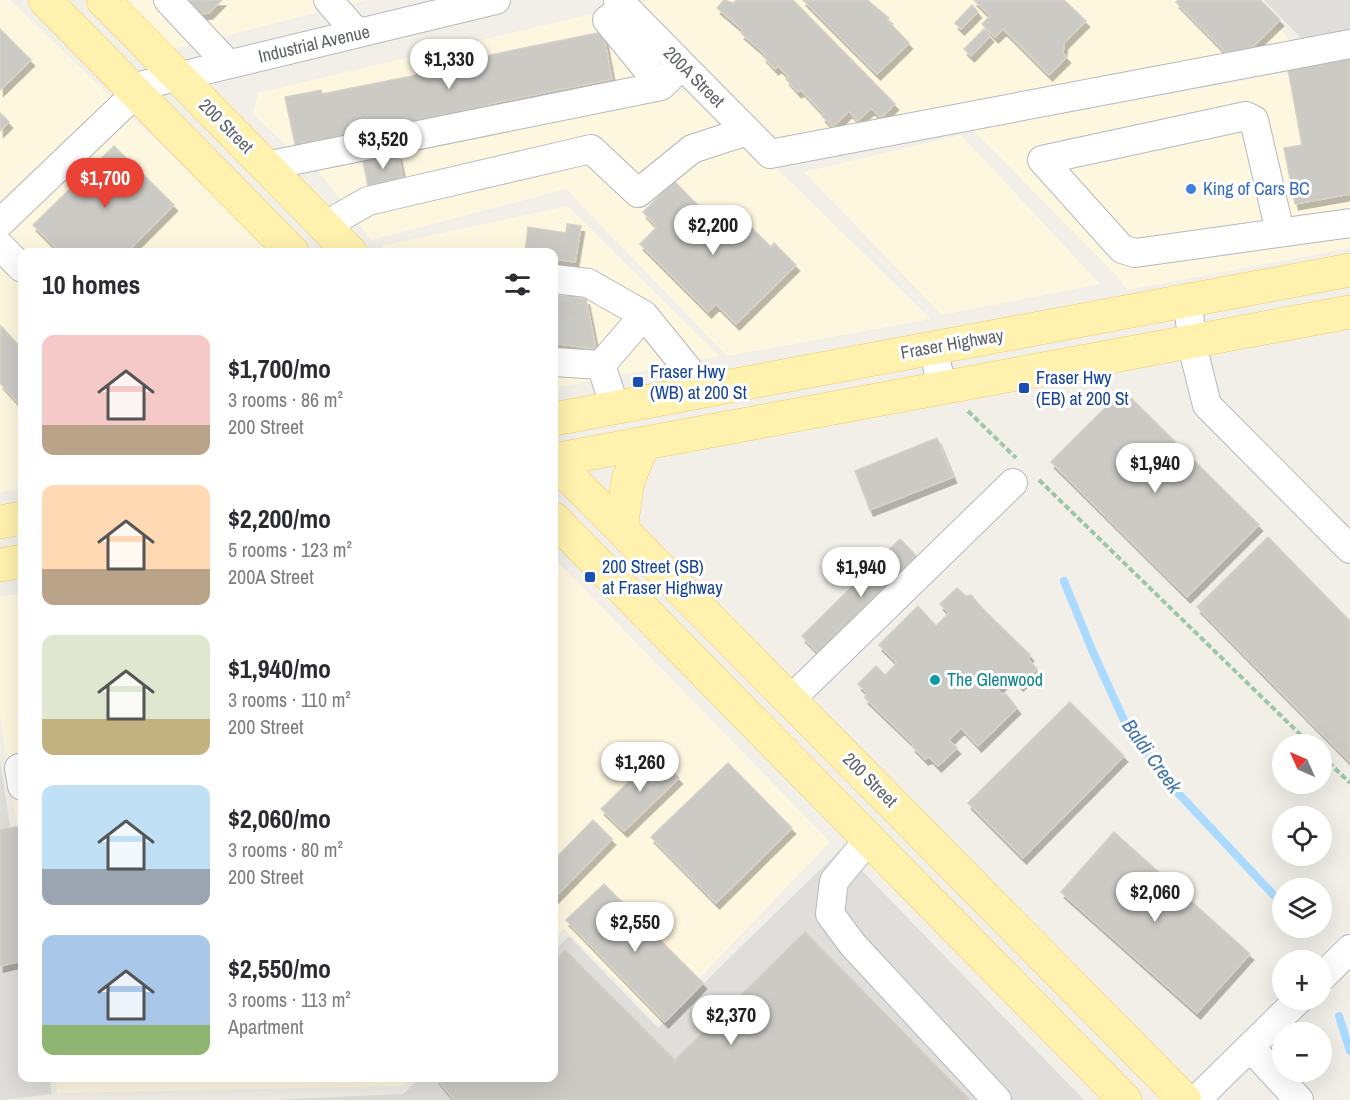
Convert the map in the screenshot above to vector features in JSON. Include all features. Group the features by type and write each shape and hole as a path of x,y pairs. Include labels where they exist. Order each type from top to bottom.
{"main road":[{"path":"45,0 288,248"},
{"name":"200 Street","path":"103,0 346,248"},
{"name":"Fraser Highway","path":"558,418 1350,270"},
{"path":"558,459 954,398 1193,341 1350,312"},
{"path":"621,528 628,480 643,445"},
{"name":"200 Street","path":"558,464 1185,1100"},
{"path":"0,522 18,519"},
{"path":"558,523 1125,1100"},
{"path":"0,565 18,562"}],"street":[{"path":"168,0 228,64"},
{"path":"328,0 357,33"},
{"name":"Industrial Avenue","path":"133,90 177,76 496,0"},
{"path":"621,4 607,20 661,86"},
{"name":"200A Street","path":"621,4 770,154 1350,44"},
{"path":"266,166 661,86 682,65"},
{"path":"0,223 133,90"},
{"path":"1280,232 1254,120 1246,116 1042,160 1122,249 1135,253 1350,222"},
{"path":"327,229 340,217 368,201 591,149 638,193 692,150 747,131"},
{"path":"0,246 18,264"},
{"path":"558,285 588,283 644,315 691,373 699,392"},
{"path":"1187,300 1207,405 1350,549"},
{"path":"601,365 644,315"},
{"path":"933,347 954,398"},
{"path":"558,356 601,365"},
{"path":"601,365 615,407"},
{"path":"790,700 1023,474"},
{"path":"869,839 834,881 830,914 853,945 996,1100"},
{"path":"1332,967 1350,949"},
{"path":"1196,1100 1288,1010"},
{"path":"1250,1047 1299,1100"}],"path":[{"path":"954,398 1023,474 1299,734"},
{"path":"1332,766 1350,783"}],"shaded area":[{"path":"0,0 10,0 268,248 18,248 18,490 0,492"},
{"path":"122,0 367,0 172,48"},
{"path":"651,0 1253,0 1295,46 770,140 703,76 308,166 253,114 258,93"},
{"path":"1264,0 1350,0 1350,38 1308,45"},
{"name":"King of Cars BC","path":"1350,61 1350,248 1127,290 1118,277 973,130"},
{"path":"695,89 931,319 727,356 566,189 371,240 317,169"},
{"path":"961,135 1100,284 942,315 804,172"},
{"path":"568,206 719,356 558,387 558,248 383,248 381,246"},
{"path":"558,562 830,842 658,1021 564,929 558,935"},
{"path":"18,594 18,836 0,715 0,597"},
{"path":"0,760 18,879 18,1082 50,1082 52,1094 0,1100"},
{"path":"841,849 1084,1100 267,1100 403,1094 416,1082 558,1082 558,947 569,936 658,1028"},
{"path":"56,1082 407,1082 403,1086 57,1093"}],"building":[{"path":"184,0 222,0 209,13 198,14"},
{"path":"724,0 733,3 737,0 793,0 895,104 881,118 871,108 858,121 849,111 833,127 801,90 798,92 786,79 789,77 778,66 775,69 763,56 765,54 741,33 743,30 717,8"},
{"path":"803,0 867,0 889,18 887,20 909,43 877,74"},
{"path":"974,0 1064,0 1086,21 1064,43 1063,53 1067,57 1049,75 1003,29 995,37 982,24 990,16"},
{"path":"1178,0 1260,0 1280,20 1236,63 1176,2"},
{"path":"972,5 978,12 961,29 955,23"},
{"path":"0,29 31,60 0,90"},
{"path":"984,29 990,36 971,56 964,49"},
{"path":"603,32 612,79 488,104 490,110 314,142 315,145 296,149 285,97 321,90 322,94 417,75 416,70"},
{"path":"1350,57 1350,194 1295,204 1284,148 1302,145 1288,69"},
{"path":"0,113 9,122 0,131"},
{"path":"114,146 174,205 131,248 56,248 33,225"},
{"path":"398,154 403,179 368,186 363,161"},
{"path":"674,181 725,233 736,225 747,226 750,230 752,228 771,247 774,243 796,265 736,324 716,304 708,312 640,244 657,227 643,212"},
{"path":"567,224 581,226 575,262 558,260 558,248 525,248 528,227 566,233"},
{"path":"558,296 586,299 596,349 558,344"},
{"path":"1,326 18,345 18,403 0,383"},
{"path":"1123,390 1259,525 1187,597 1051,462"},
{"path":"937,438 953,477 870,510 855,471"},
{"path":"1268,537 1350,621 1350,762 1332,744 1332,734 1322,734 1197,607"},
{"path":"900,539 920,560 822,657 802,636"},
{"name":"The Glenwood","path":"957,588 966,596 971,595 1030,655 1028,659 1037,669 1020,685 1011,676 997,689 1003,695 1005,693 1017,708 978,746 961,728 949,740 957,748 938,766 929,757 925,759 912,746 914,745 865,698 866,692 858,684 876,666 885,675 897,663 879,645 918,606 936,626 949,613 940,604"},
{"path":"1070,702 1124,756 1023,858 968,803"},
{"path":"656,755 679,778 624,831 601,809"},
{"path":"728,763 792,828 716,903 651,837"},
{"path":"593,820 612,839 558,894 558,856"},
{"path":"18,827 18,962 0,966 0,830"},
{"path":"1114,832 1250,954 1197,1013 1061,892"},
{"path":"604,884 703,983 665,1022 566,920"},
{"path":"805,932 970,1100 454,1100 439,1082 558,1082 558,958 565,950 675,1060"}],"waterway":[{"name":"Baldi Creek","path":"1064,581 1127,727 1178,793 1272,893"},
{"name":"Baldi Creek","path":"1339,1016 1350,1051"}],"tunnel":[{"path":"561,296 561,344"}],"place":[{"name":"King of Cars BC","path":"1191,189"},
{"name":"Fraser Hwy (WB) at 200 St","path":"638,382"},
{"name":"Fraser Hwy (EB) at 200 St","path":"1024,388"},
{"name":"200 Street (SB) at Fraser Highway","path":"590,577"},
{"name":"The Glenwood","path":"935,680"}]}
